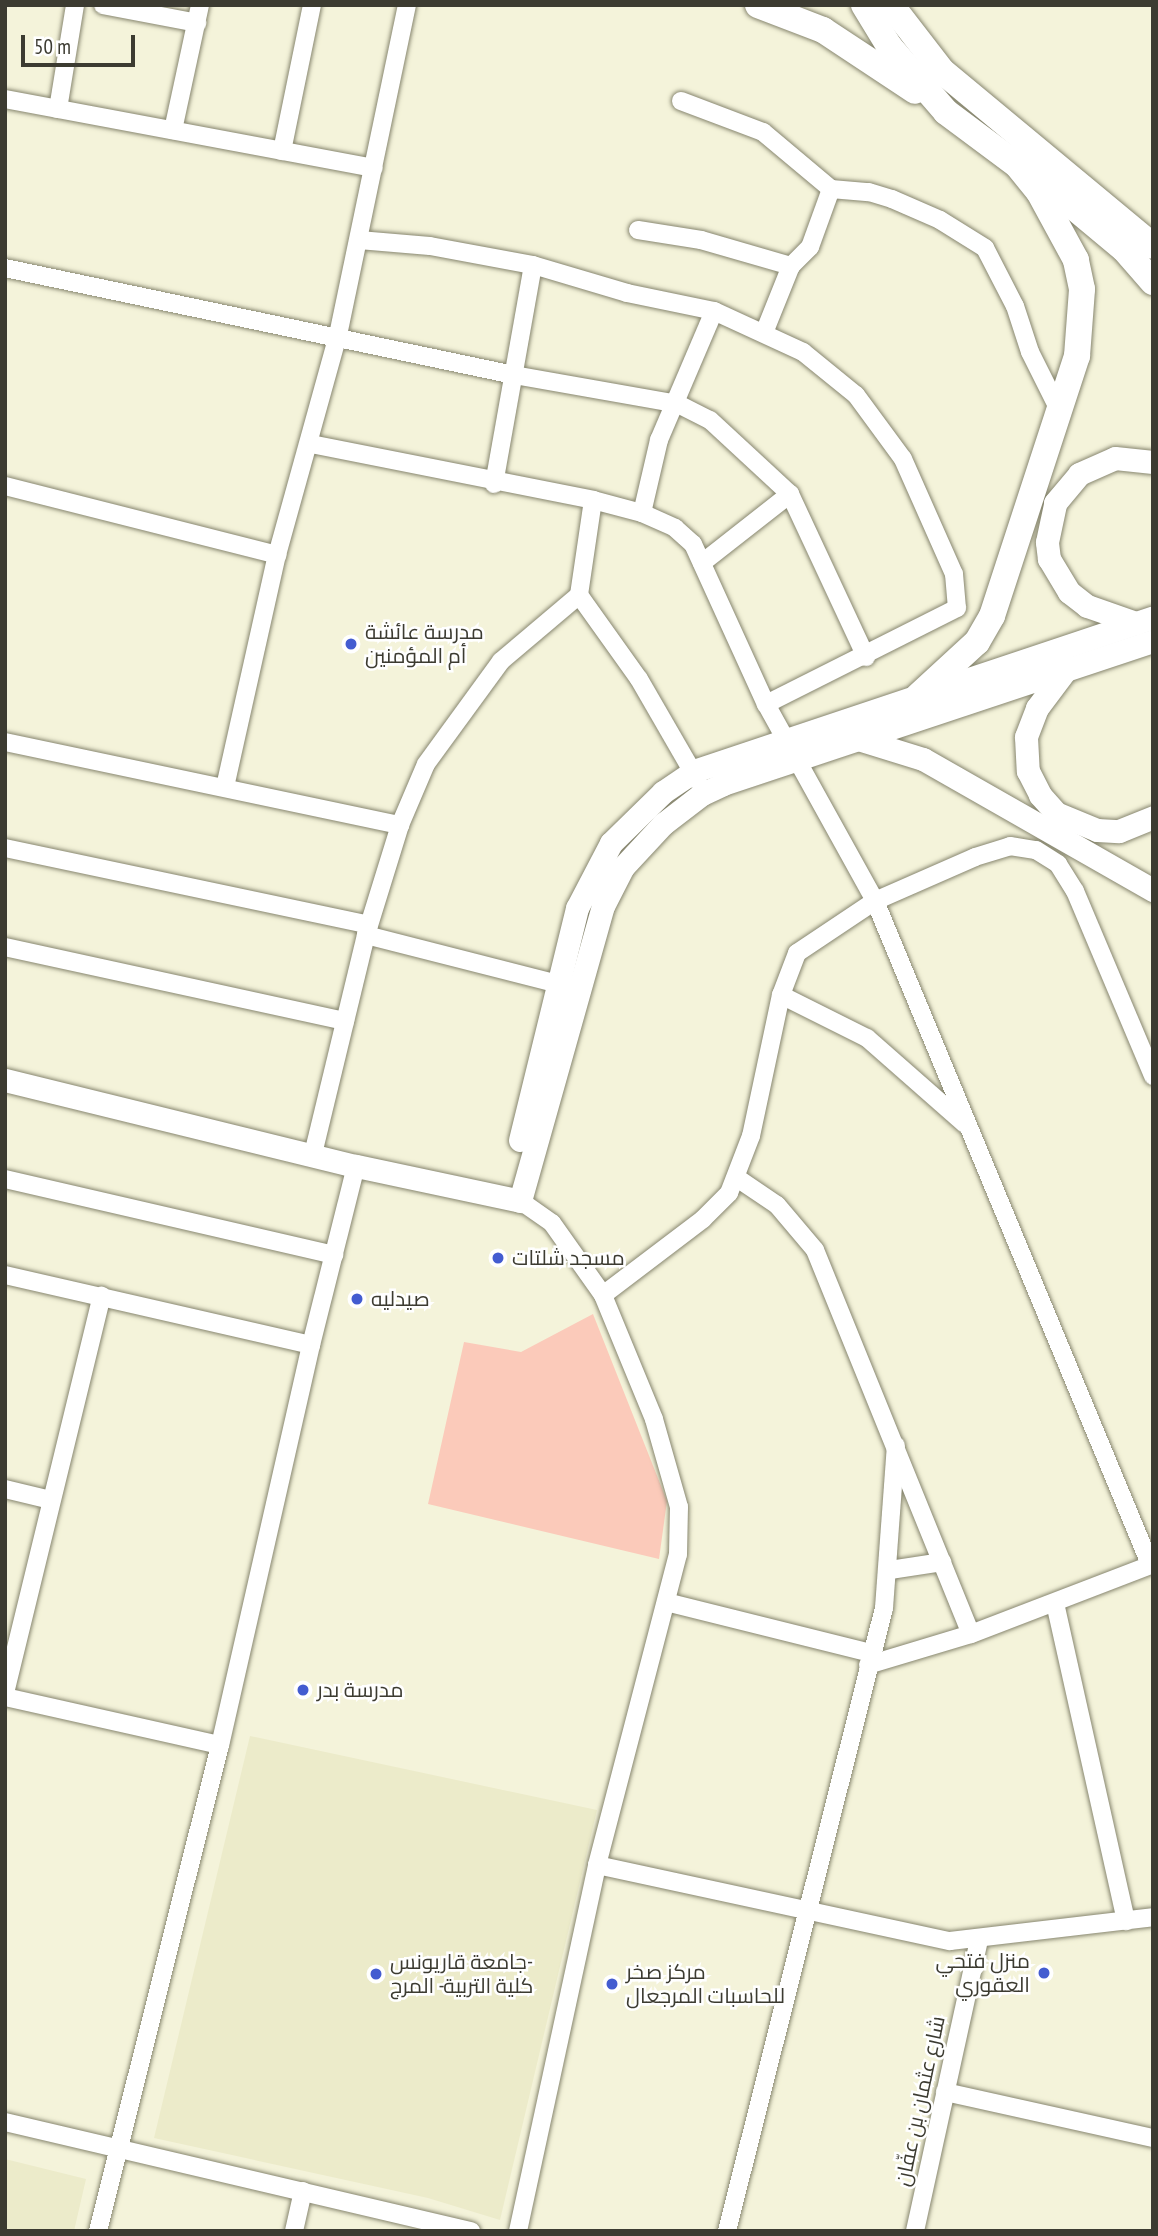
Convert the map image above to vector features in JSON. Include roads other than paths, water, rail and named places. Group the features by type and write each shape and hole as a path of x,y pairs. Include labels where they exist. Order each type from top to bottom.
{"highway":[{"path":"758,5 823,30 946,112 1015,162 1124,249 1153,282"},
{"path":"864,5 890,46 946,112"},
{"path":"891,5 942,71 1093,191 1153,246"},
{"path":"918,696 977,642 992,616 1061,414 1077,356 1082,289 1076,260 1062,228 1015,162"}],"main road":[{"path":"1144,620 1087,606 1069,592 1049,559 1047,542 1055,503 1079,474 1115,458 1153,462"},
{"path":"513,1200 603,906 623,866 663,824 702,794 792,749 918,696 1144,620"},
{"path":"513,1200 555,983 593,870 632,820 694,771 855,738 1153,641"},
{"path":"1067,668 1037,708 1026,737 1028,771 1040,795 1056,813 1097,830 1119,831 1153,817"},
{"path":"855,738 923,759 1153,890"},
{"path":"5,1080 356,1166 513,1200"}],"street":[{"path":"58,108 75,5"},
{"path":"103,5 199,14 173,130"},
{"path":"282,150 312,5"},
{"path":"225,787 277,555 311,444 338,335 407,5"},
{"path":"5,99 374,168"},
{"path":"681,101 763,132 831,189 869,192 892,199 940,220 985,248 1005,284 1030,352 1061,414"},
{"path":"764,333 791,266 810,247 831,189"},
{"path":"638,230 701,240 791,266"},
{"path":"359,240 430,246 533,265 627,293 714,311 803,352 856,395 903,459 954,574 957,608 866,657 766,704"},
{"path":"494,484 533,265"},
{"path":"5,268 338,335 514,375 678,404 720,429 790,494 866,657"},
{"path":"642,513 659,440 678,404 714,311"},
{"path":"311,444 494,484 593,500 642,513 675,528 694,544 766,704 875,901 1152,1564 971,1634 869,1659 666,1602"},
{"path":"5,486 277,555"},
{"path":"702,564 790,494"},
{"path":"313,1154 368,930 400,825 426,764 501,661 579,595 593,500"},
{"path":"579,595 639,679 694,771 702,794"},
{"path":"5,742 400,825"},
{"path":"603,1295 704,1219 737,1178 751,1136 780,995 797,953 875,901 975,857 1010,846 1036,850 1058,864 1075,891 1153,1076"},
{"path":"5,848 368,930 555,983"},
{"path":"5,947 345,1021"},
{"path":"780,995 867,1038 971,1130"},
{"path":"99,2231 220,1745 311,1345 356,1166"},
{"path":"737,1178 777,1205 815,1250 971,1634"},
{"path":"5,1179 334,1255"},
{"path":"513,1200 552,1223 603,1295 662,1441 679,1507 678,1554 597,1865 518,2231"},
{"path":"5,1275 311,1345"},
{"path":"102,1296 5,1695 220,1745"},
{"path":"727,2231 806,1913 818,1879 890,1570 895,1445"},
{"path":"5,1489 51,1500"},
{"path":"890,1570 943,1562"},
{"path":"1055,1603 1126,1921"},
{"path":"597,1865 806,1913 950,1941 979,1940 1153,1917"},
{"name":"شارع عثمان بن عفّان","path":"915,2231 979,1940"},
{"path":"945,2092 1153,2138"},
{"path":"5,2122 471,2231"},
{"path":"294,2231 303,2191"}],"place":[{"name":"مدرسة عائشة أم المؤمنين","path":"351,644"},
{"name":"مسجد شلتات","path":"498,1258"},
{"name":"صيدليه","path":"357,1299"},
{"name":"مدرسة بدر","path":"303,1690"},
{"name":"منزل فتحي العقوري","path":"1044,1973"},
{"name":"جامعة قاريونس- كلية التربية- المرج","path":"376,1974"},
{"name":"مركز صخر للحاسبات المرجعال","path":"612,1984"}]}
